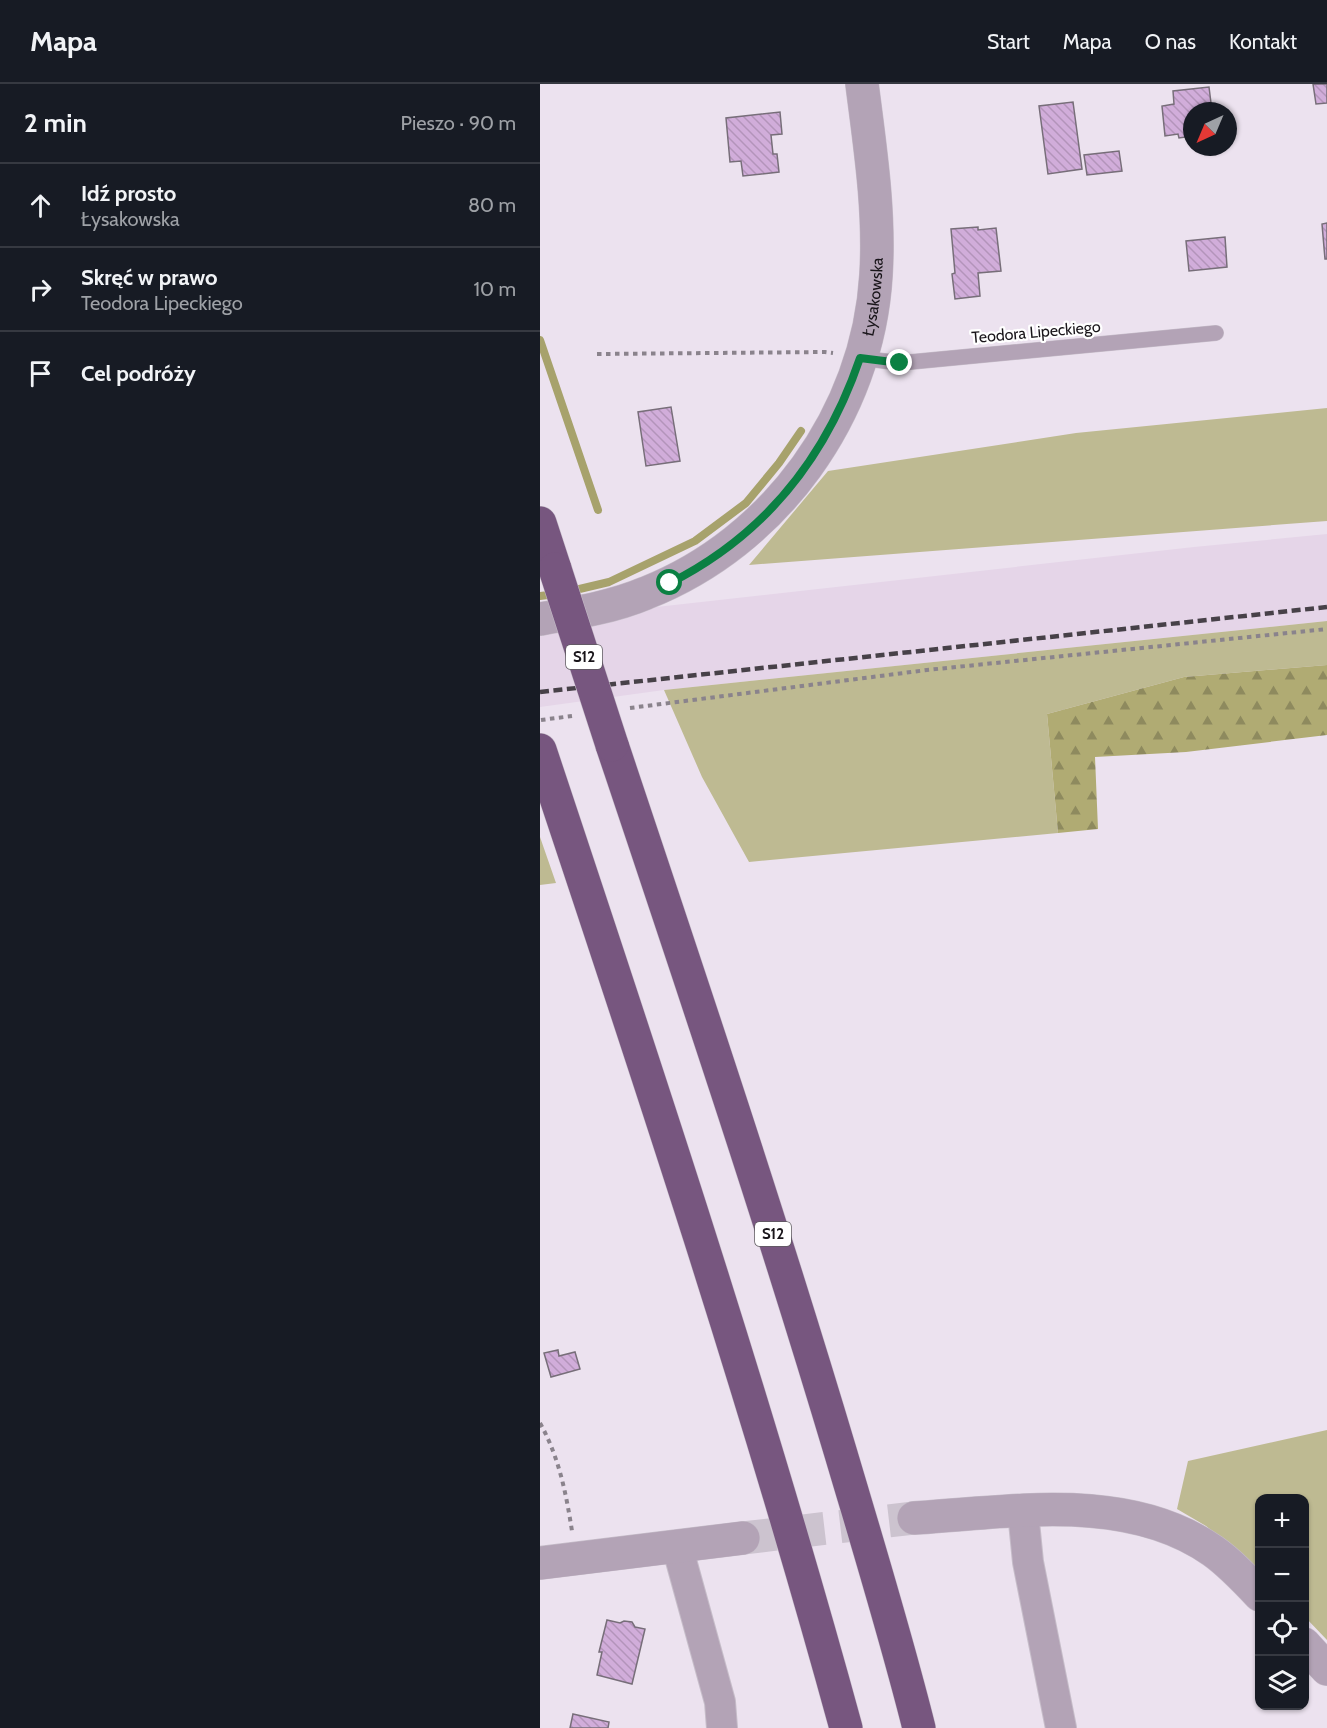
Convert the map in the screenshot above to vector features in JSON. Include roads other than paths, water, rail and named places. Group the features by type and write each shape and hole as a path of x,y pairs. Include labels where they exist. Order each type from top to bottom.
{"highway":[{"name":"S12","path":"540,522 723,1075 812,1359 881,1589 919,1728"},
{"path":"541,752 740,1363 814,1611 846,1728"}],"street":[{"name":"Łysakowska","path":"540,619 610,606 644,594 689,573 734,544 778,503 813,458 837,417 860,358 873,301 876,204 862,84"},
{"path":"915,1518 1073,1510 1136,1518 1164,1526 1192,1538 1212,1551 1255,1590"},
{"path":"1023,1512 1030,1573 1061,1728"},
{"path":"540,1563 743,1538"},
{"path":"677,1546 720,1702 722,1728"},
{"path":"1309,1649 1327,1669"}],"lane":[{"name":"Teodora Lipeckiego","path":"860,358 900,363 1216,333"}],"waterway":[{"path":"540,340 598,510"},
{"path":"571,591 609,582 695,541 746,503 779,463 801,431"},
{"path":"540,596 556,594"}],"tunnel":[{"path":"743,1538 914,1518"}],"railway":[{"path":"540,692 1327,607"}]}
